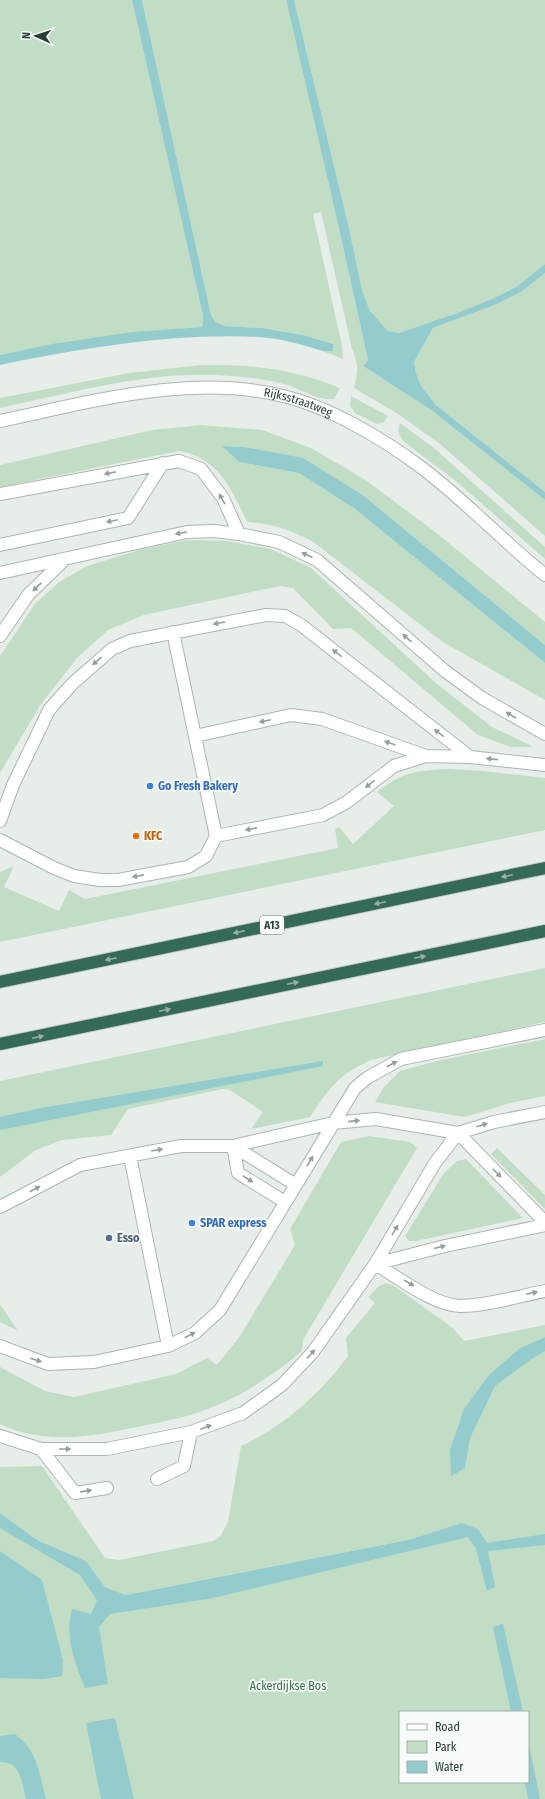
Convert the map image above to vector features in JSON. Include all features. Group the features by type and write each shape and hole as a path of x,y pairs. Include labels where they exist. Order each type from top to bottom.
{"highway":[{"name":"A13","path":"0,982 545,868"},
{"path":"0,1044 545,931"}],"street":[{"name":"Rijksstraatweg","path":"0,421 133,394 173,389 230,389 283,396 337,416 382,441 418,465 545,575"},
{"path":"0,494 178,461 201,469 223,498 239,534"},
{"path":"0,545 128,518 163,463"},
{"path":"0,573 117,546 187,532 214,531 239,534 279,542 317,560 445,671 482,698 545,734"},
{"path":"0,636 28,595 65,559"},
{"path":"0,821 13,785 49,710 72,684 112,649 130,641 266,615 284,616 301,625 470,757"},
{"path":"0,840 54,868 74,876 100,880 118,880 188,867 206,856 216,836 173,632"},
{"path":"195,736 291,715 322,719 426,756 470,757 545,765"},
{"path":"216,836 323,815 347,802 394,766 426,756"},
{"path":"0,1346 48,1364 94,1362 168,1346 195,1333 220,1310 355,1088 367,1078 401,1059 545,1030"},
{"path":"0,1207 80,1165 181,1146 233,1146 333,1124 376,1119 458,1133 494,1122 545,1112"},
{"path":"458,1133 545,1223"},
{"path":"0,1436 41,1449 107,1449 191,1432 243,1413 282,1385 313,1352 375,1264 435,1162 458,1133"},
{"path":"233,1146 296,1185"},
{"path":"233,1146 238,1173 285,1202"},
{"path":"130,1156 168,1346"},
{"path":"375,1264 545,1223"},
{"path":"375,1264 435,1299 459,1306 545,1291"},
{"path":"157,1479 184,1466 191,1432"},
{"path":"41,1449 75,1493 107,1488"}],"green space":[{"path":"0,0 132,0 203,316 202,327 50,345 0,355"},
{"path":"142,0 286,0 368,360 363,366 431,410 545,500 545,536 440,444 398,414 354,388 357,364 352,349 321,212 313,214 342,346 343,359 323,351 332,351 333,344 303,335 262,328 225,326 214,322 211,315"},
{"path":"294,0 545,0 545,264 516,287 494,298 460,312 399,333 388,331 370,311 362,290 349,228"},
{"path":"545,273 545,492 436,405 421,386 414,362 433,328 497,304 521,292"},
{"path":"201,365 272,369 306,376 340,388 334,399 328,399 316,397 288,385 260,379 238,376 173,376 115,383 0,408 0,398 129,373"},
{"path":"351,396 388,416 384,422 377,424 355,413 350,406"},
{"path":"400,423 434,448 545,547 545,559 456,481 403,441 398,431"},
{"path":"200,425 262,430 311,448 364,479 434,531 545,622 545,645 364,496 244,447 223,446 239,462 299,473 355,509 545,663 545,700 443,642 312,541 280,528 247,522 236,498 222,477 204,460 193,454 179,451 0,487 0,465 152,430"},
{"path":"187,540 226,541 271,549 311,568 437,684 492,727 534,747 511,747 478,735 351,628 333,629 293,588 280,586 144,615 108,630 77,658 41,704 0,773 0,656 35,604 59,582 87,566 143,549"},
{"path":"449,769 545,778 545,830 0,942 0,872 14,866 4,887 59,911 69,890 85,899 338,848 335,829 339,827 353,844 394,806 377,792 395,780 410,773 427,770"},
{"path":"545,968 545,1022 371,1060 342,1077 324,1097 310,1117 251,1129 263,1112 230,1090 223,1089 128,1109 111,1135 62,1140 36,1150 0,1177 0,1081"},
{"path":"545,1039 545,1096 510,1103 465,1117 375,1102 384,1087 400,1071 441,1060"},
{"path":"369,1136 410,1142 417,1148 303,1340 302,1351 292,1359 261,1382 227,1401 197,1413 170,1420 89,1436 71,1437 35,1435 17,1431 0,1424 0,1367 45,1391 74,1397 176,1374 207,1358 217,1365 240,1336 295,1245 290,1229 341,1142"},
{"path":"497,1148 545,1195 545,1209 491,1154"},
{"path":"466,1159 523,1218 416,1241 409,1241 405,1236 444,1173 457,1161"},
{"name":"Ackerdijkse Bos","path":"386,1283 394,1286 453,1328 464,1341 545,1325 545,1337 520,1348 485,1389 545,1346 545,1799 0,1799 0,1517 36,1539 0,1513 0,1467 42,1466 105,1558 119,1560 213,1541 220,1537 228,1522 241,1446 272,1429 286,1419 326,1383 348,1356 346,1338 375,1303 368,1297 379,1286","holes":["453,1526 452,1534 131,1604 105,1597 81,1567 38,1540 86,1561 105,1587 126,1595 408,1540"]},
{"path":"0,1304 18,1331 0,1322"}],"water":[{"path":"132,0 142,0 211,315 215,322 225,326 262,328 303,335 333,344 333,351 323,351 291,342 258,337 194,337 129,343 63,353 0,365 0,355 52,344 133,332 202,327 203,316"},
{"path":"286,0 294,0 349,228 362,290 370,311 388,331 399,333 460,312 494,298 516,287 545,264 545,273 521,292 497,304 433,328 414,362 421,386 436,405 545,492 545,500 431,410 363,366 368,360"},
{"path":"222,446 244,447 303,458 364,496 545,645 545,663 355,509 299,473 239,462"},
{"path":"323,1061 323,1066 0,1130 0,1117 41,1108"},
{"path":"545,1337 545,1351 530,1360 495,1386 470,1438 465,1468 451,1476 450,1450 464,1409 489,1375 520,1348"},
{"path":"0,1513 37,1540 86,1561 105,1587 126,1595 408,1540 462,1523 478,1529 487,1543 545,1534 545,1545 488,1551 495,1587 487,1591 476,1549 468,1537 213,1598 110,1614 99,1627 108,1684 85,1688 74,1659 69,1629 70,1619 72,1609 91,1614 97,1600 80,1575 0,1528"},
{"path":"0,1551 42,1580 63,1660 62,1676 44,1679 0,1678"},
{"path":"503,1624 523,1711 511,1711 493,1627"},
{"path":"115,1718 134,1799 101,1799 86,1723"},
{"path":"15,1734 29,1748 33,1755 39,1771 46,1799 26,1799 22,1780 16,1769 12,1765 0,1762 0,1736"},
{"path":"529,1744 540,1799 528,1799 525,1783 529,1783"}],"place":[{"name":"Go Fresh Bakery","path":"150,786"},
{"name":"KFC","path":"136,836"},
{"name":"SPAR express","path":"192,1223"},
{"name":"Esso","path":"109,1238"}]}
